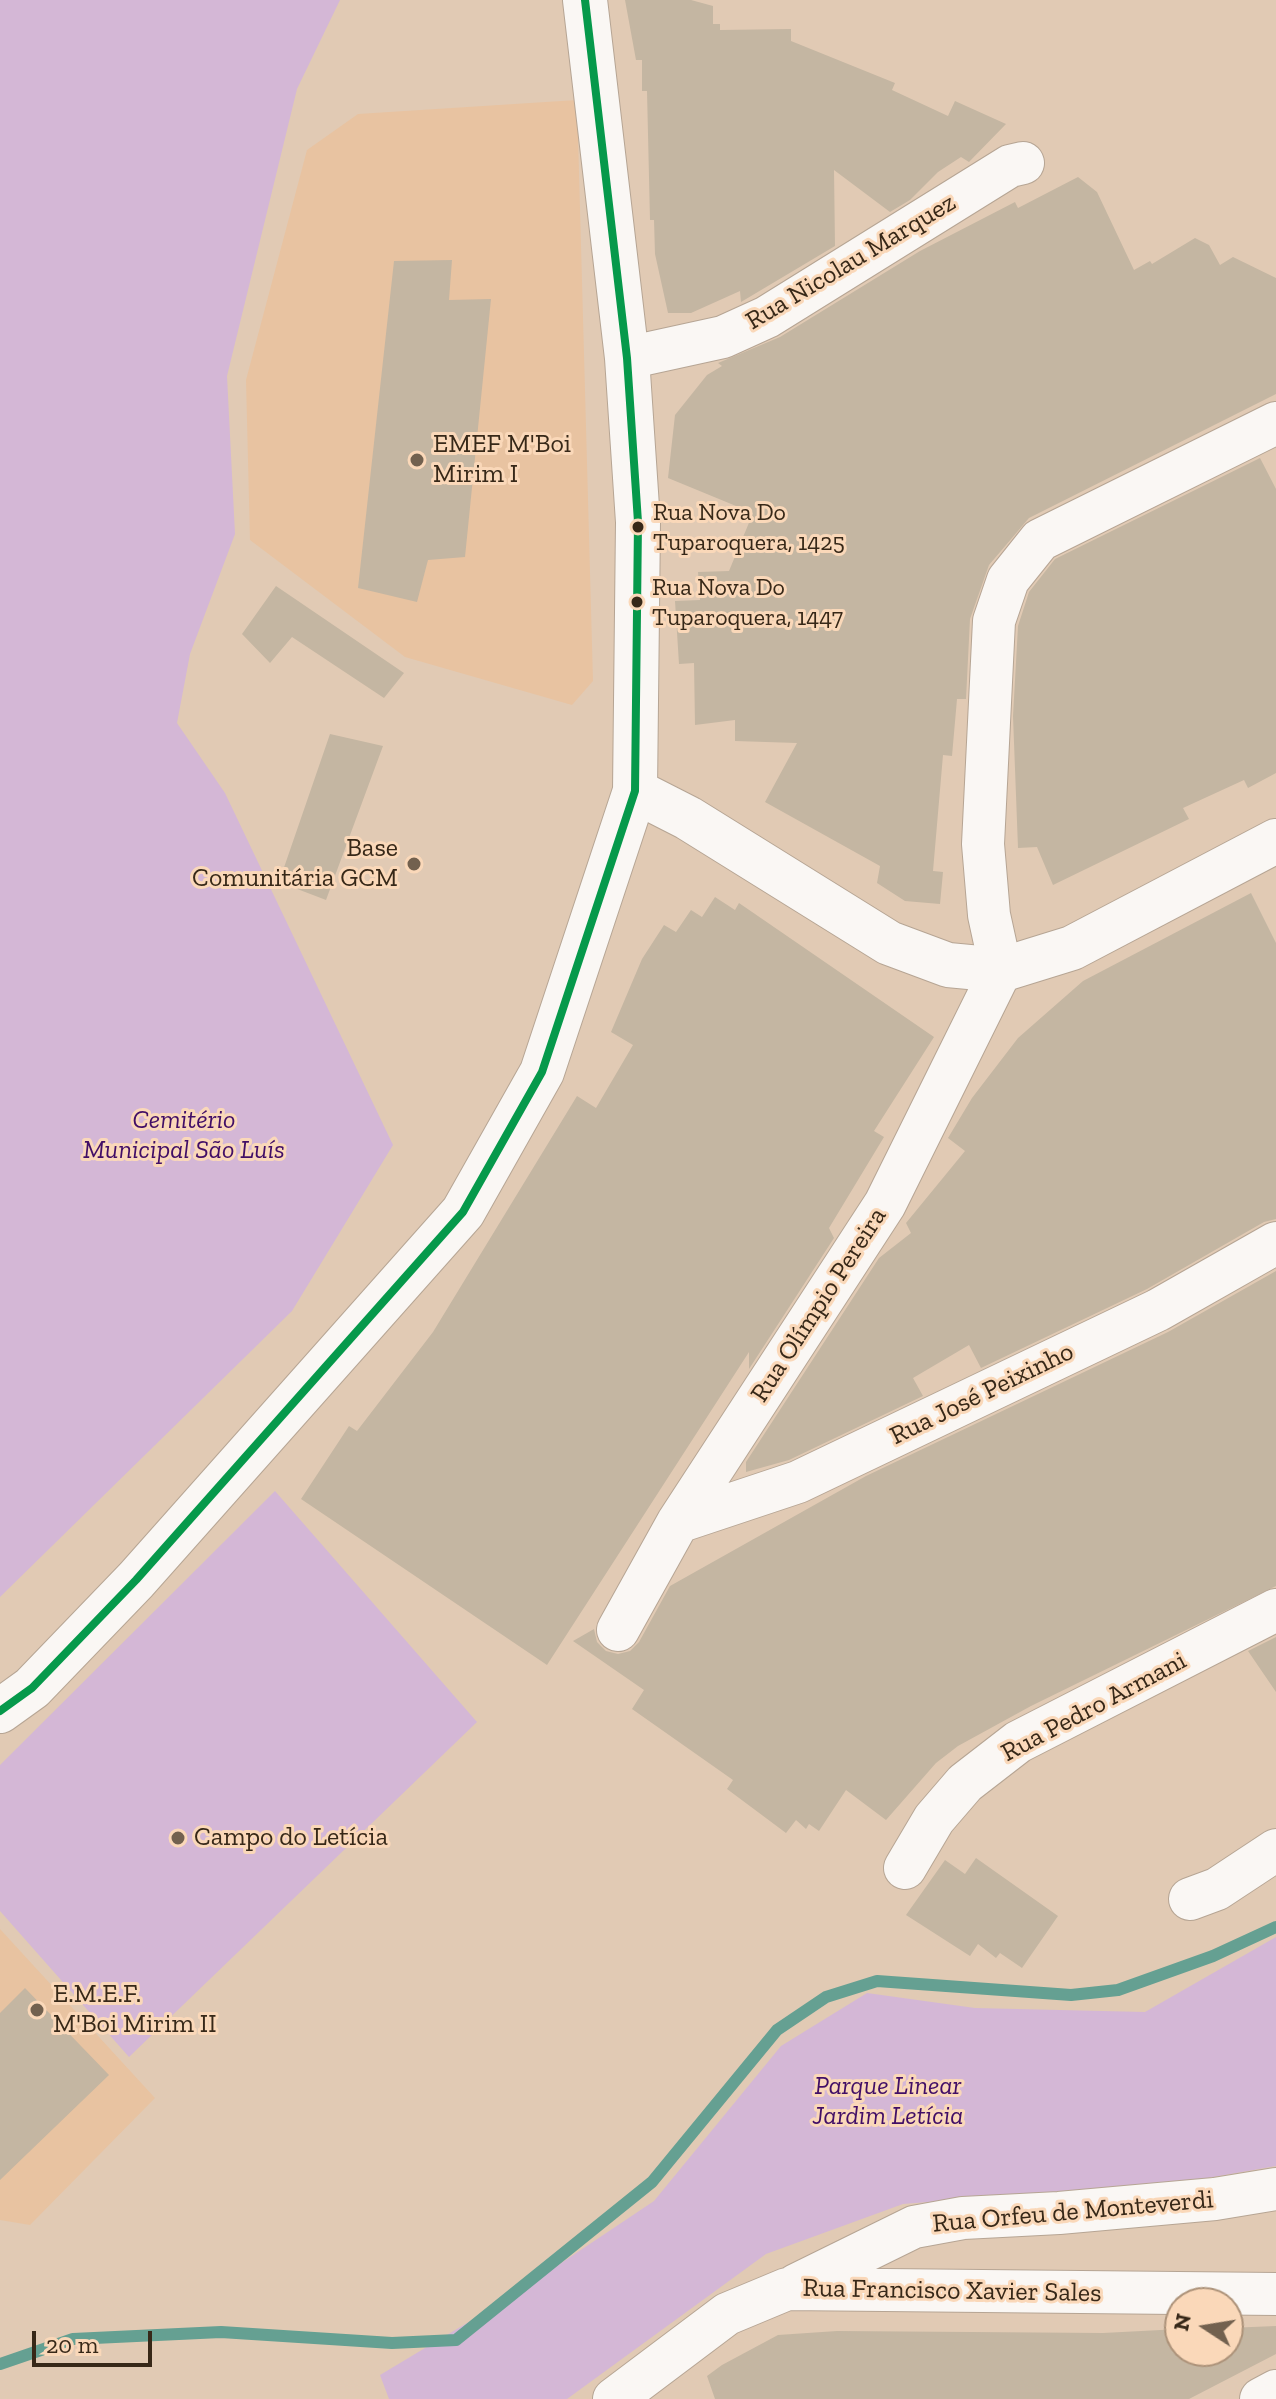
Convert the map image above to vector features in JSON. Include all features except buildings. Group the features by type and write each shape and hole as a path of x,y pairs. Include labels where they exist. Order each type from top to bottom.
{"street":[{"path":"0,1711 32,1688 136,1580 463,1212 542,1072 635,791 638,522 627,358 585,0"},
{"name":"Rua Nicolau Marquez","path":"627,358 723,337 767,317 1010,166 1023,163"},
{"path":"1001,970 989,915 983,844 994,621 1008,580 1040,540 1276,423"},
{"path":"635,791 688,818 889,943 948,965 1001,970 1072,948 1276,841"},
{"name":"Rua Olímpio Pereira","path":"618,1630 678,1522 885,1204 1001,970"},
{"name":"Rua José Peixinho","path":"678,1522 798,1482 1158,1310 1276,1243"},
{"name":"Rua Pedro Armani","path":"905,1868 934,1819 965,1783 1018,1742 1276,1610"},
{"path":"1190,1899 1217,1889 1276,1850"},
{"name":"Rua Orfeu de Monteverdi","path":"787,2289 914,2227 963,2218 1106,2209 1276,2189"},
{"name":"Rua Francisco Xavier Sales","path":"614,2399 727,2314 787,2289 1276,2294"},
{"path":"1261,2399 1276,2391"}],"shaded area":[{"name":"EMEF M'Boi Mirim I","path":"577,100 593,681 572,705 405,657 250,540 246,380 307,150 358,114"},
{"name":"E.M.E.F. M'Boi Mirim II","path":"0,1929 155,2098 30,2225 0,2220"}],"green space":[{"name":"Cemitério Municipal São Luís","path":"0,0 340,0 297,89 227,376 235,534 190,654 177,723 225,793 393,1145 292,1311 0,1597"},
{"name":"Campo do Letícia","path":"275,1491 477,1722 129,2057 0,1911 0,1765"},
{"name":"Parque Linear Jardim Letícia","path":"1276,1937 1276,2166 1191,2181 903,2204 766,2254 567,2399 389,2399 380,2375 512,2296 654,2201 781,2046 867,1993 975,2008 1145,2012"}],"waterway":[{"path":"0,2364 73,2339 221,2332 392,2343 456,2340 652,2182 777,2030 826,1997 877,1981 1071,1995 1118,1990 1213,1956 1276,1927"}],"transit line":[{"path":"0,1711 32,1688 136,1580 463,1212 542,1072 635,791 638,522 627,358 585,0"}],"place":[{"name":"EMEF M'Boi Mirim I","path":"417,460"},
{"name":"Rua Nova Do Tuparoquera, 1425","path":"638,527"},
{"name":"Rua Nova Do Tuparoquera, 1447","path":"637,602"},
{"name":"Base Comunitária GCM","path":"414,864"},
{"name":"Campo do Letícia","path":"178,1838"},
{"name":"E.M.E.F. M'Boi Mirim II","path":"37,2010"}]}
